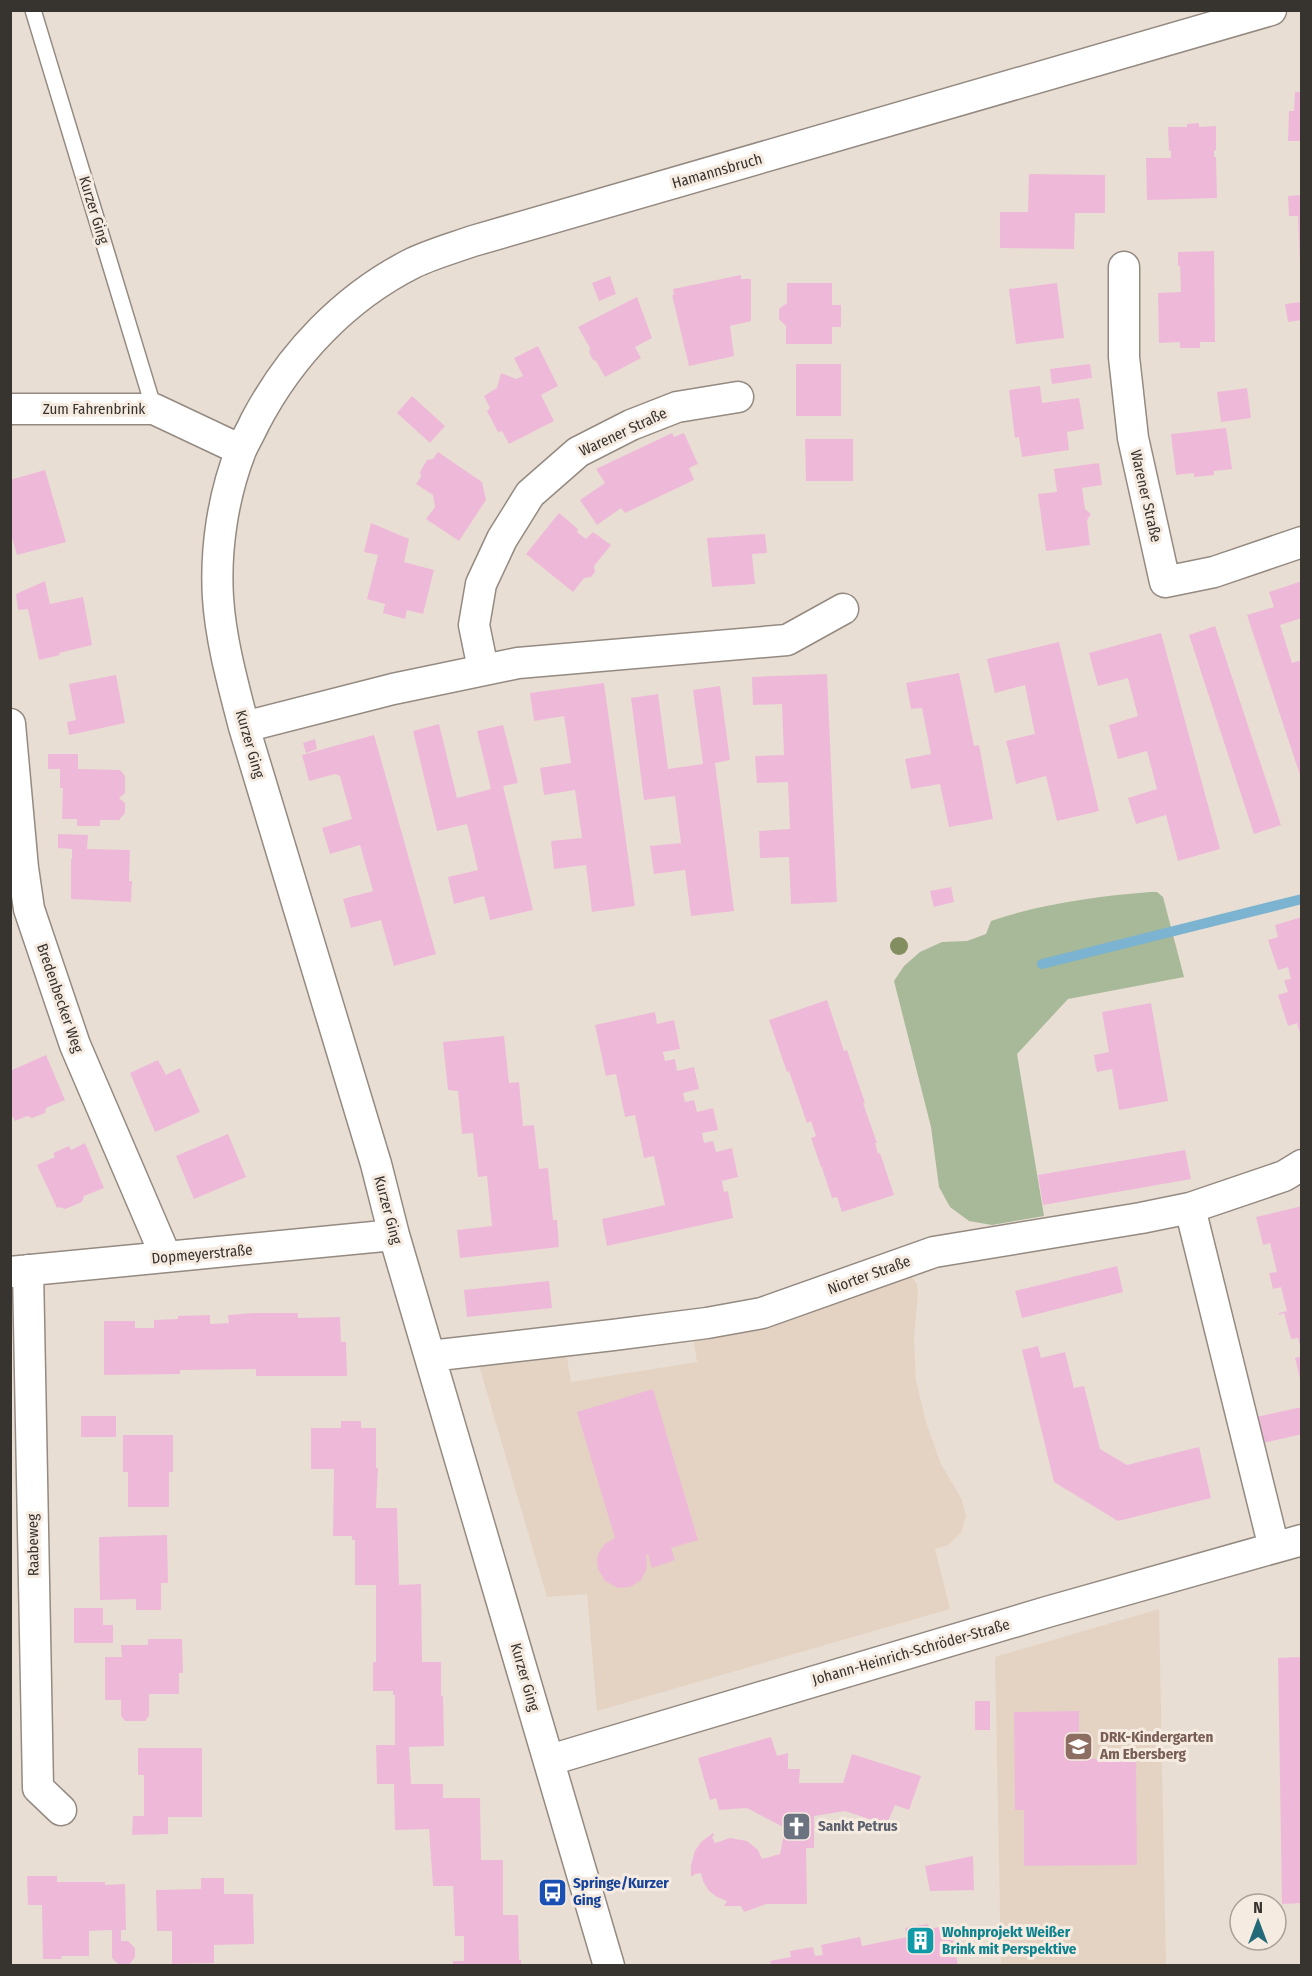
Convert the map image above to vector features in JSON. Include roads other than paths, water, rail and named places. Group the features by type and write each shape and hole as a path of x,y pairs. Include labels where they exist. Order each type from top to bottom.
{"street":[{"name":"Hamannsbruch","path":"241,450 265,403 294,361 325,325 364,293 413,263 473,241 1271,10"},
{"name":"Warener Straße","path":"1124,267 1124,357 1133,438 1165,582 1214,572 1302,542"},
{"name":"Warener Straße","path":"483,669 474,625 481,584 502,539 530,494 578,452 631,425 677,407 738,397"},
{"name":"Zum Fahrenbrink","path":"10,409 154,409 241,450"},
{"name":"Kurzer Ging","path":"241,450 229,490 219,540 218,598 226,659 244,727 376,1164 394,1235 609,1965"},
{"path":"244,727 393,689 518,663 787,640 843,609"},
{"name":"Bredenbecker Weg","path":"10,724 29,909 75,1045 166,1257"},
{"name":"Niorter Straße","path":"430,1356 707,1323 762,1313 933,1252 1190,1208 1284,1176 1302,1165"},
{"name":"Johann-Heinrich-Schröder-Straße","path":"550,1760 1047,1612 1288,1544 1190,1208"},
{"name":"Dopmeyerstraße","path":"19,1271 394,1235"},
{"name":"Raabeweg","path":"19,1271 38,1788 61,1810"}],"lane":[{"name":"Kurzer Ging","path":"33,10 154,409"}],"waterway":[{"path":"1042,964 1302,899"}],"place":[{"name":"DRK-Kindergarten Am Ebersberg","path":"1079,1746"},
{"name":"Sankt Petrus","path":"797,1826"},
{"name":"Springe/Kurzer Ging","path":"552,1892"},
{"name":"Wohnprojekt Weißer Brink mit Perspektive","path":"921,1941"}]}
